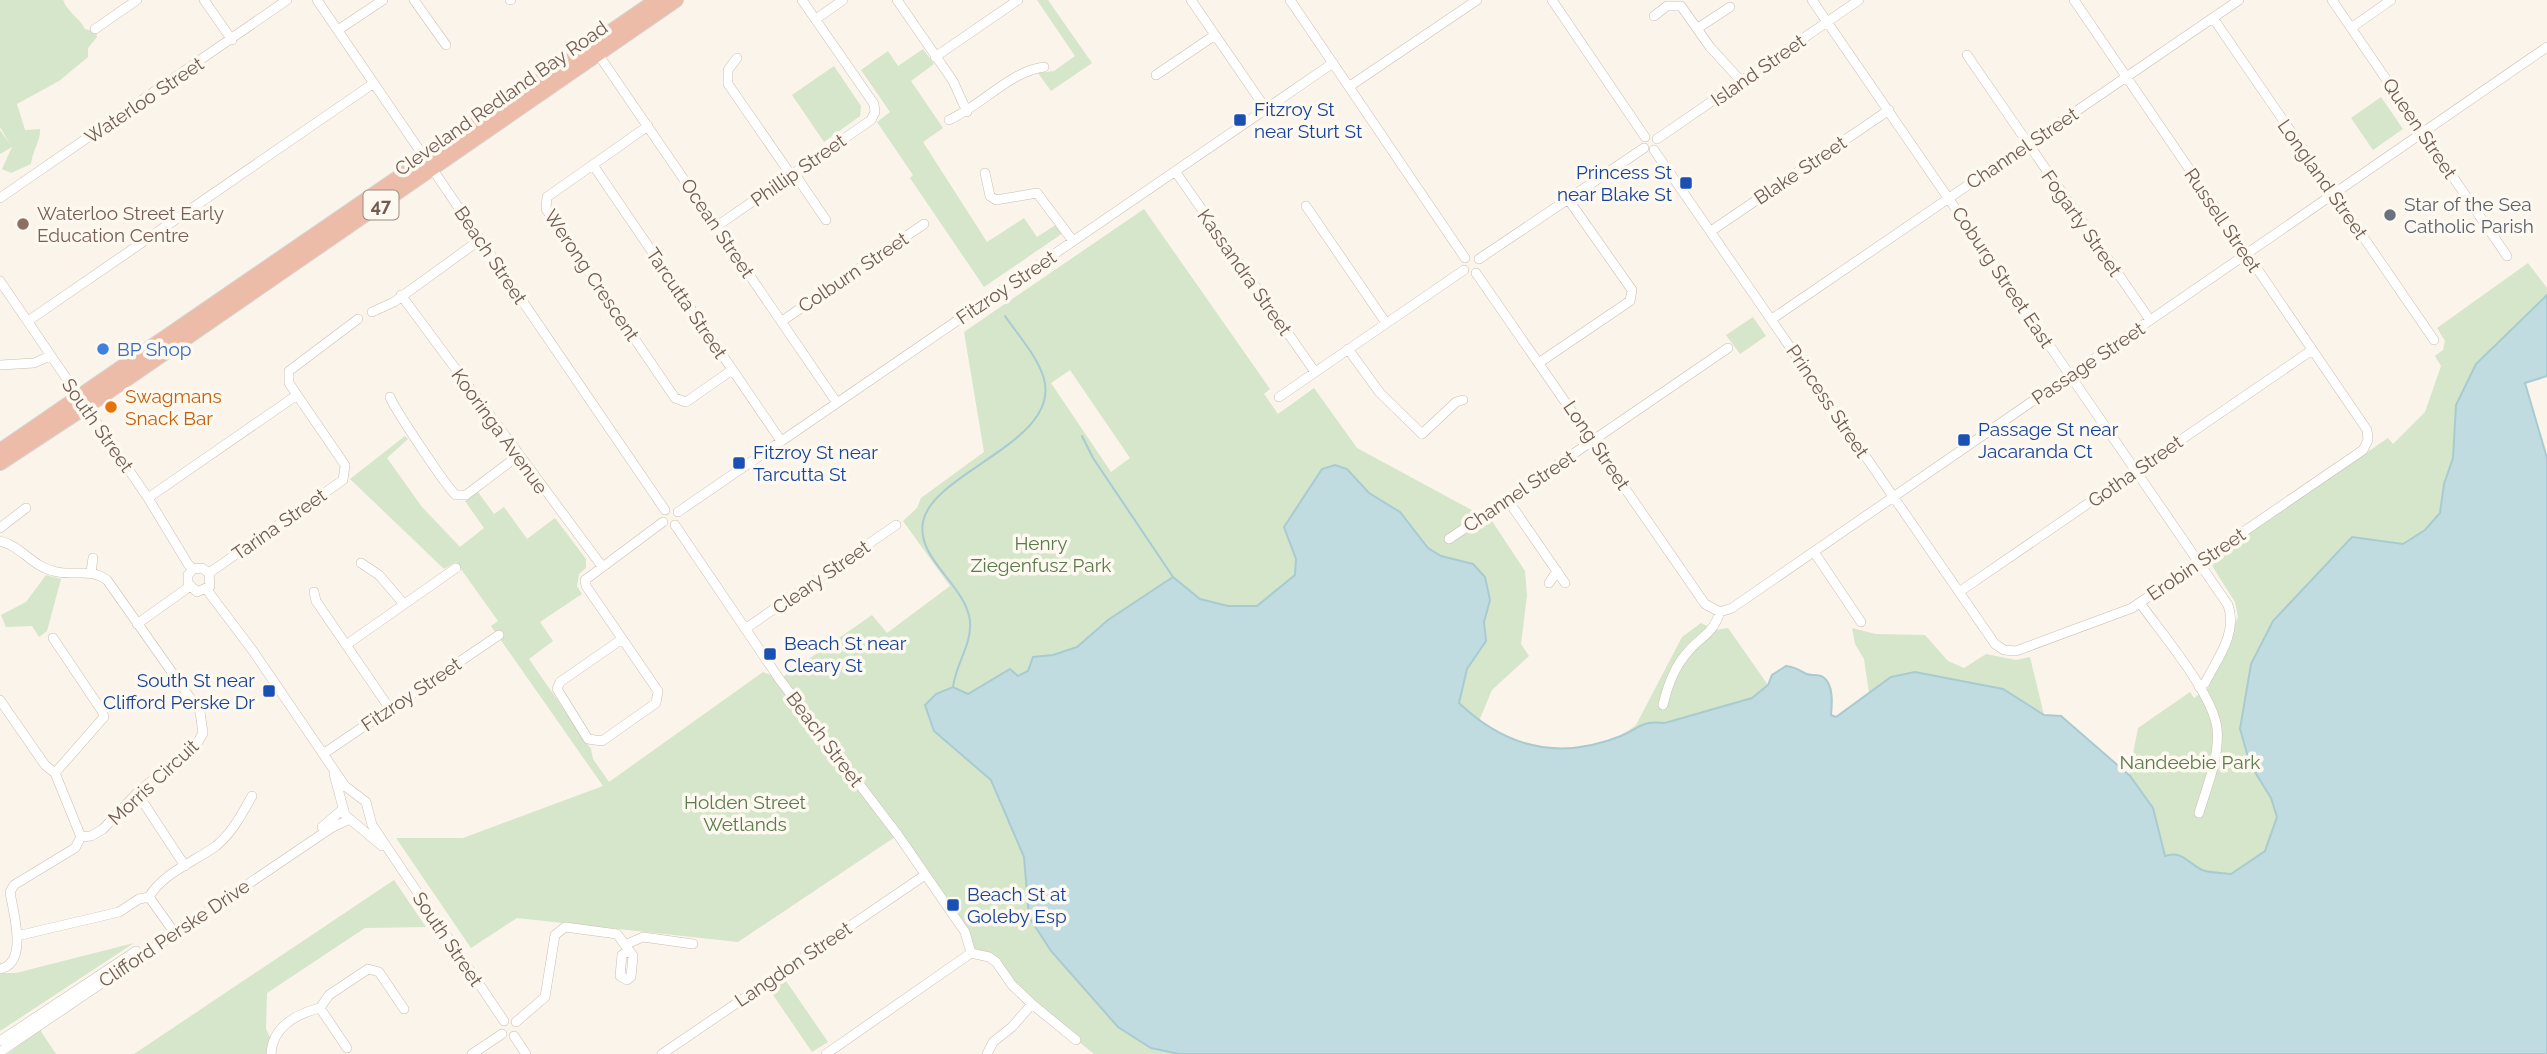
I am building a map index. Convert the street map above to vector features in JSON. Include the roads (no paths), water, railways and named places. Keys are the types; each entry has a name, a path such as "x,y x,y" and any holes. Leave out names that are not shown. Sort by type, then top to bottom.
{"highway":[{"name":"Cleveland Redland Bay Road","path":"430,165 657,0"},
{"name":"Cleveland Redland Bay Road","path":"0,463 82,402 676,0"},
{"name":"Cleveland Redland Bay Road","path":"0,451 82,402"}],"street":[{"path":"95,29 137,0"},
{"path":"204,0 232,40"},
{"name":"Waterloo Street","path":"0,198 287,0"},
{"name":"Beach Street","path":"317,0 665,510"},
{"path":"338,30 383,0"},
{"path":"414,0 446,45"},
{"path":"803,0 816,19 844,0"},
{"path":"897,0 956,86 967,112"},
{"path":"999,0 1005,9"},
{"path":"935,57 1018,0"},
{"path":"1191,0 1266,109"},
{"path":"1290,0 1465,258 1464,270"},
{"path":"1350,86 1477,0"},
{"path":"1552,0 1645,136 1649,149"},
{"name":"Coburg Street East","path":"1812,0 2228,605 2232,626 2205,682 2199,687"},
{"name":"Island Street","path":"1657,139 1859,0"},
{"name":"Russell Street","path":"2074,0 2367,430 2368,440"},
{"name":"Channel Street","path":"1772,319 2239,0"},
{"name":"Queen Street","path":"2332,0 2507,257"},
{"path":"2351,27 2391,0"},
{"path":"1654,16 1667,6 1683,3 1710,47 1742,82"},
{"path":"1698,28 1730,6"},
{"name":"Longland Street","path":"2213,18 2434,340"},
{"name":"Phillip Street","path":"716,226 872,120 874,104 816,19"},
{"path":"1156,75 1215,35"},
{"name":"Passage Street","path":"1663,705 1667,689 1683,657 1714,631 1720,612 1731,608 1814,552 2547,47"},
{"name":"Ocean Street","path":"598,54 837,403"},
{"name":"Fogarty Street","path":"1967,55 2150,320"},
{"path":"737,58 727,70 728,84 827,220"},
{"name":"Fitzroy Street","path":"678,512 1333,63"},
{"path":"949,120 967,112 1005,87 1014,76 1028,69 1044,67"},
{"path":"28,321 374,83"},
{"name":"Blake Street","path":"1711,231 1889,110"},
{"name":"Werong Crescent","path":"648,127 547,197 546,209 675,398 686,402 732,370"},
{"path":"1479,259 1649,149 1657,139 1652,135 1645,136"},
{"name":"Princess Street","path":"1649,149 1711,231 1995,644 2004,650"},
{"name":"Tarcutta Street","path":"593,165 781,441"},
{"name":"Kassandra Street","path":"1175,171 1315,372"},
{"path":"985,173 990,195 996,200 1031,192 1042,197 1073,241"},
{"path":"1540,362 1630,301 1632,290 1568,199"},
{"path":"1306,206 1386,323"},
{"name":"Colburn Street","path":"782,321 924,224"},
{"path":"372,312 481,239"},
{"path":"1465,258 1474,256 1479,259"},
{"path":"1279,397 1464,270 1476,272 1480,268 1479,259"},
{"name":"Long Street","path":"1476,272 1705,604 1720,612"},
{"name":"South Street","path":"0,281 148,498 193,569"},
{"name":"Kooringa Avenue","path":"401,295 601,565"},
{"path":"340,316 347,327"},
{"path":"148,498 298,395 289,383 289,371 358,319"},
{"name":"Channel Street","path":"1449,539 1728,348"},
{"path":"1348,349 1380,393 1422,434 1456,402 1463,400"},
{"name":"Gotha Street","path":"1959,593 2312,350"},
{"path":"0,365 34,363 50,356"},
{"name":"Tarina Street","path":"209,573 343,480 345,465 298,395"},
{"path":"390,397 404,423 433,460 446,486 456,495 466,495 519,455"},
{"name":"Erobin Street","path":"2004,650 2016,651 2140,603 2363,450 2368,440"},
{"path":"1507,499 1565,583"},
{"path":"0,528 26,508"},
{"path":"622,639 560,681 557,689 559,697 589,739 595,742 602,741 656,703 659,697 658,691 586,586 588,574 663,522 665,510 672,508 678,512 680,519 675,525 663,522"},
{"name":"Beach Street","path":"675,525 745,629 965,932 971,953"},
{"name":"Cleary Street","path":"745,629 896,525"},
{"path":"0,541 16,547 44,568 57,572 91,572 93,558"},
{"path":"1814,552 1861,622"},
{"path":"361,563 379,575 403,603"},
{"path":"202,568 209,573 211,582 207,590 197,592 189,587 188,575 193,569 202,568"},
{"path":"346,645 456,568"},
{"path":"1549,583 1557,571"},
{"name":"Morris Circuit","path":"0,969 9,966 15,959 17,936 10,892 14,885 75,848 81,837 91,836 103,829 137,793 198,742 204,733 200,712 107,580 91,572"},
{"path":"138,624 189,587"},
{"name":"South Street","path":"207,590 333,769 366,802 367,813 393,857 503,1021"},
{"path":"314,592 316,601 390,709"},
{"path":"2140,603 2209,702 2217,727 2217,743 2199,813"},
{"name":"Fitzroy Street","path":"323,754 499,635"},
{"path":"53,638 104,718 55,773"},
{"path":"0,700 45,765 55,773 81,837"},
{"name":"South Street","path":"333,769 343,808 352,820 393,857"},
{"path":"137,793 185,866"},
{"path":"17,936 119,912 139,899 149,897 156,886 217,845 233,828 252,796"},
{"path":"343,808 347,800 358,796"},
{"name":"Clifford Perske Drive","path":"0,1052 328,823 343,808"},
{"path":"352,820 363,818 367,813"},
{"name":"Clifford Perske Drive","path":"0,1041 331,828 352,820"},
{"name":"Langdon Street","path":"662,1054 925,875"},
{"path":"149,897 173,930"},
{"path":"516,1022 545,997 555,935 565,927 617,934 628,947 643,937 693,944"},
{"path":"826,1054 971,953 989,957 996,962 1012,985 1031,1004 1076,1040"},
{"path":"271,1054 271,1039 278,1030 306,1011 320,1008 329,996 374,968 404,1009"},
{"path":"989,1054 993,1042 1012,1027 1031,1004"},
{"path":"320,1008 347,1048"},
{"path":"502,1034 500,1027 503,1021 510,1019 516,1022 518,1028 514,1036"},
{"path":"472,1054 502,1034 514,1036 526,1054"}],"water":[{"path":"2547,295 2547,376 2525,383 2547,458 2547,1054 1179,1054 1151,1048 1118,1027 1051,951 1029,917 1024,857 991,780 934,731 925,705 936,694 953,687 968,694 1010,669 1018,676 1028,671 1033,657 1053,655 1077,647 1108,620 1173,577 1200,599 1228,606 1257,606 1295,575 1296,559 1284,527 1322,469 1335,465 1347,469 1369,493 1400,512 1428,548 1441,556 1473,564 1485,577 1490,600 1484,622 1486,641 1467,669 1459,703 1495,731 1534,746 1576,748 1598,744 1646,724 1665,723 1752,698 1768,685 1772,675 1786,666 1827,680 1832,695 1831,715 1836,717 1891,677 1915,672 2003,689 2044,715 2061,716 2130,776 2153,808 2165,856 2176,855 2202,870 2231,874 2265,851 2277,817 2271,798 2250,764 2240,729 2251,664 2273,621 2352,537 2403,544 2425,530 2440,513 2444,484 2453,458 2456,405 2476,364"}],"waterway":[{"path":"953,687 969,638 970,621 960,596 927,548 923,522 931,504 948,487 1016,439 1034,421 1044,401 1044,379 1041,371 1005,316"},
{"path":"1082,436 1093,458 1173,577"}],"place":[{"name":"Fitzroy St near Sturt St","path":"1240,120"},
{"name":"Princess St near Blake St","path":"1686,183"},
{"name":"Star of the Sea Catholic Parish","path":"2390,215"},
{"name":"Waterloo Street Early Education Centre","path":"23,224"},
{"name":"BP Shop","path":"103,349"},
{"name":"Swagmans Snack Bar","path":"111,407"},
{"name":"Passage St near Jacaranda Ct","path":"1964,440"},
{"name":"Fitzroy St near Tarcutta St","path":"739,463"},
{"name":"Beach St near Cleary St","path":"770,654"},
{"name":"South St near Clifford Perske Dr","path":"269,691"},
{"name":"Beach St at Goleby Esp","path":"953,905"}],"park label":[{"name":"Henry Ziegenfusz Park","path":"1041,554"},
{"name":"Nandeebie Park","path":"2190,762"},
{"name":"Holden Street Wetlands","path":"745,813"}]}
